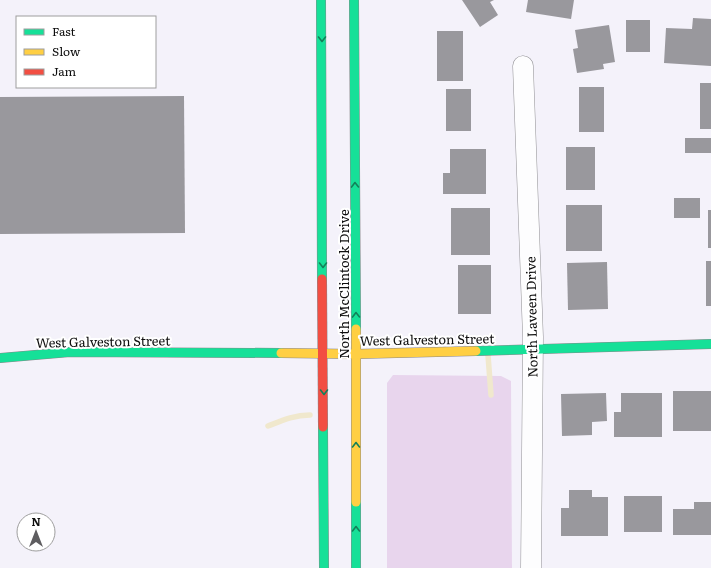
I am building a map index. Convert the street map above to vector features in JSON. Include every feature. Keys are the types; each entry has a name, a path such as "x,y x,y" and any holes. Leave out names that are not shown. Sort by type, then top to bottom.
{"main road":[{"name":"North McClintock Drive","path":"321,0 324,568"},
{"name":"North McClintock Drive","path":"354,0 356,568"},
{"name":"West Galveston Street","path":"0,358 70,352 356,354 711,344"}],"street":[{"name":"North Laveen Drive","path":"523,66 532,349 531,568"}],"shaded area":[{"path":"393,375 501,376 511,381 512,568 387,568 387,383"}],"building":[{"path":"462,0 494,0 490,2 498,15 480,27"},
{"path":"528,0 574,0 571,19 526,12"},
{"path":"693,18 711,19 711,66 664,63 666,28 692,29"},
{"path":"626,20 650,20 650,52 626,52"},
{"path":"609,25 615,62 603,64 604,69 577,73 573,49 578,48 575,30"},
{"path":"437,31 463,31 463,81 437,81"},
{"path":"700,83 711,83 711,129 700,129"},
{"path":"579,87 604,87 604,132 579,132"},
{"path":"446,89 471,89 471,131 446,131"},
{"path":"184,96 185,233 0,234 0,97"},
{"path":"685,138 711,138 711,153 685,153"},
{"path":"566,147 595,147 595,190 566,190"},
{"path":"450,149 486,149 486,194 443,194 443,173 450,173"},
{"path":"674,198 700,198 700,218 674,218"},
{"path":"566,205 602,205 602,251 566,251"},
{"path":"451,208 490,208 490,255 451,255"},
{"path":"708,210 711,210 711,248 708,248"},
{"path":"706,261 711,261 711,306 706,306"},
{"path":"607,262 608,309 568,310 567,263"},
{"path":"458,265 491,265 491,314 458,314"},
{"path":"673,391 711,391 711,431 673,431"},
{"path":"606,393 607,421 592,422 592,435 562,436 561,394"},
{"path":"621,393 662,393 662,437 614,437 614,412 621,412"},
{"path":"569,490 592,490 592,497 608,497 608,536 561,536 561,508 569,508"},
{"path":"624,496 662,496 662,532 624,532"},
{"path":"694,502 711,502 711,535 673,535 673,509 694,509"}],"waterway":[{"path":"488,355 491,395"},
{"path":"268,426 294,417 310,415"}],"traffic: fast":[{"path":"321,0 322,279"},
{"path":"354,0 356,329"},
{"path":"476,351 711,344"},
{"path":"0,358 70,352 281,353"},
{"path":"323,427 324,568"},
{"path":"356,502 356,568"}],"traffic: slow":[{"path":"356,329 356,502"},
{"path":"281,353 356,354 476,351"}],"traffic: jam":[{"path":"322,279 323,427"}]}
